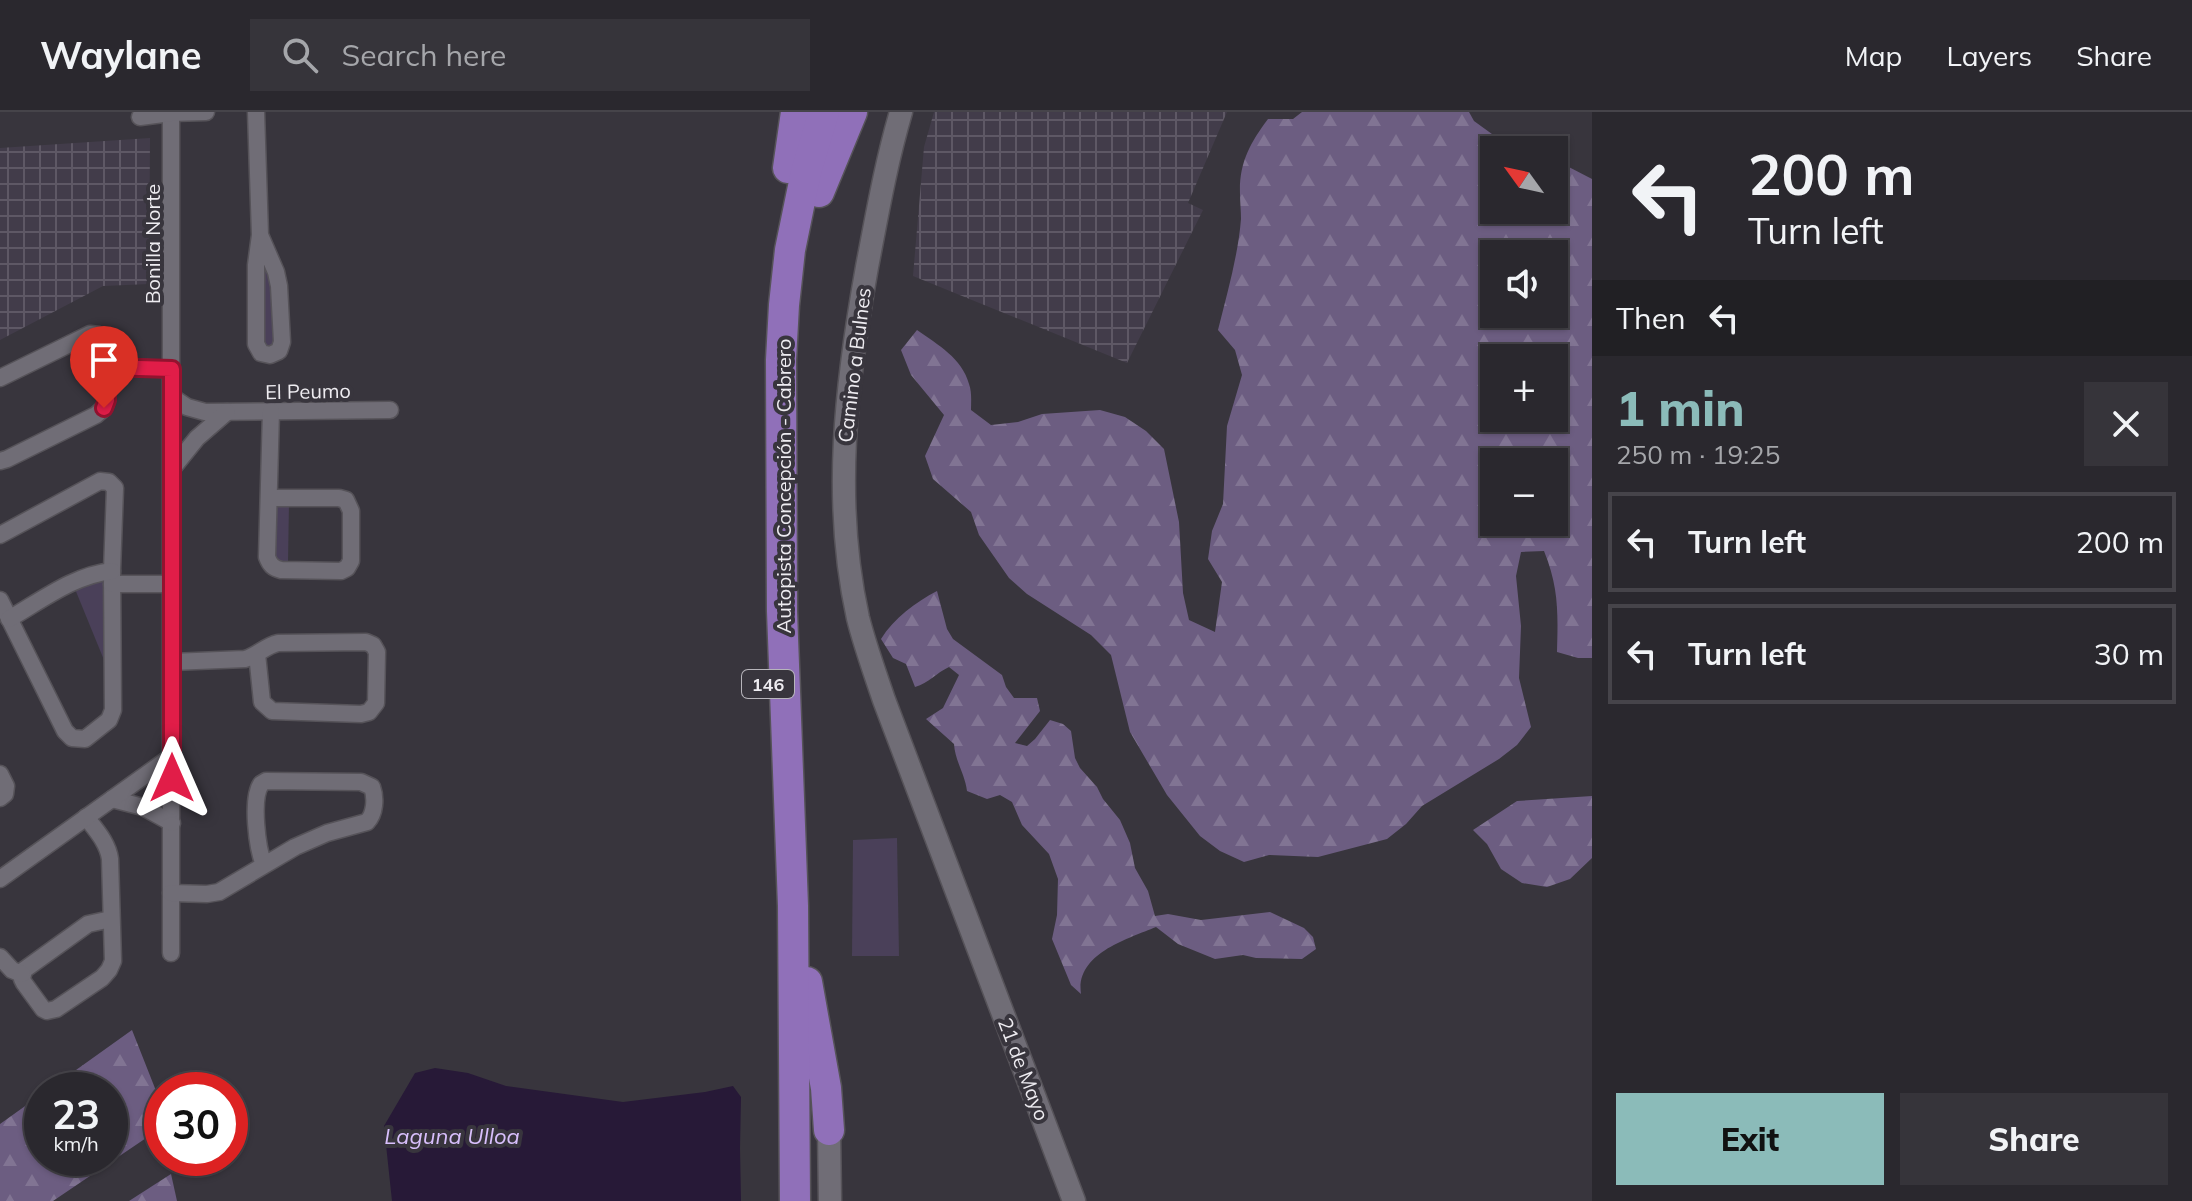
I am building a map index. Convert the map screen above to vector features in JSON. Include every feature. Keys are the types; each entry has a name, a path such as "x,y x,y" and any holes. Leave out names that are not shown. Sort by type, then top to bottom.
{"highway":[{"path":"788,168 796,112"},
{"name":"Autopista Concepción - Cabrero","path":"776,1201 775,910 762,360 767,276 788,168 804,112"},
{"name":"Autopista Concepción - Cabrero","path":"795,1201 793,906 782,611 782,333 786,278 795,224 824,112"},
{"path":"782,333 807,227 822,181 852,112"},
{"path":"793,906 826,1088 829,1130"}],"street":[{"path":"140,117 171,112 206,112"},
{"name":"Bonilla Norte","path":"171,112 171,953"},
{"path":"256,112 260,235 256,265 256,344 261,353 270,355 279,351 282,342 279,286 260,235"},
{"name":"Camino a Bulnes","path":"901,112 877,212 851,357 843,465 845,521 858,618 867,649 974,938"},
{"path":"0,378 90,334 99,335 104,340 107,400 100,412 0,461"},
{"path":"106,367 172,369"},
{"name":"El Peumo","path":"172,397 196,411 390,410"},
{"path":"269,498 339,498 348,503 351,511 351,557 347,568 337,571 281,570 271,566 267,557 271,411"},
{"path":"172,469 197,438 227,412"},
{"path":"0,535 96,482 109,482 115,488 113,710 109,720 85,739 72,738 65,731 0,600"},
{"path":"9,619 95,573 112,578 172,584"},
{"path":"172,662 245,659 278,643 366,642 373,645 377,652 376,703 369,712 361,714 272,711 262,702 257,654"},
{"path":"0,879 172,756"},
{"path":"0,774 6,786 5,794 0,798"},
{"path":"171,893 219,892 295,847 327,833 367,822 373,812 372,787 361,782 266,781 261,784 256,794 258,844 264,865"},
{"path":"112,799 143,807 172,823"},
{"path":"86,817 109,852 113,961 102,978 56,1009 43,1009 24,983 22,974 27,967 88,924 111,919"},
{"name":"21 de Mayo","path":"974,938 1074,1201"},
{"path":"0,957 12,970 22,974"},
{"path":"829,1130 830,1201"}],"shaded area":[{"path":"934,112 1227,112 1188,203 1203,210 1127,363 913,276 924,147"},
{"path":"150,138 149,284 103,286 0,340 0,148"},
{"path":"262,256 273,285 276,341 272,347 266,348 263,342"},
{"path":"289,503 288,562 278,562 274,560 275,504"},
{"path":"104,578 104,660 75,589"},
{"path":"897,838 899,956 852,956 853,840"}],"green space":[{"path":"1302,112 1469,112 1474,121 1495,136 1480,136 1480,224 1568,224 1568,167 1592,179 1592,658 1557,652 1556,601 1549,564 1544,551 1521,552 1516,576 1521,626 1519,678 1531,727 1517,745 1422,806 1387,839 1318,857 1269,855 1244,862 1220,851 1200,836 1167,795 1130,732 1111,655 1091,635 1027,594 1009,578 979,535 971,512 933,479 925,456 944,415 911,375 901,350 917,330 948,353 966,375 971,390 971,410 991,425 1018,422 1042,414 1100,410 1125,417 1146,431 1164,449 1179,522 1183,593 1189,620 1215,632 1222,582 1208,559 1212,531 1223,504 1227,426 1242,375 1235,350 1218,330 1240,233 1241,173 1251,145 1268,119 1293,119"},
{"path":"937,591 947,629 953,639 1002,675 1014,698 1037,698 1040,711 1015,743 1027,746 1050,720 1063,724 1071,731 1075,758 1080,768 1120,820 1155,916 1168,914 1201,920 1270,912 1304,928 1313,937 1316,949 1302,959 1243,955 1215,959 1178,944 1156,927 1118,943 1094,958 1081,980 1081,994 1071,985 1052,939 1057,915 1058,879 1049,854 1022,825 1012,802 1000,795 987,799 967,791 954,744 926,719 943,708 959,675 949,667 915,687 906,664 893,658 881,639 906,611"},
{"path":"1592,796 1592,858 1570,879 1547,887 1522,883 1501,869 1487,844 1473,830 1517,801"},
{"path":"132,1030 149,1072 144,1072 144,1139 128,1150 128,1072 73,1072"},
{"path":"24,1107 24,1176 90,1176 53,1201 0,1201 0,1124"},
{"path":"168,1176 171,1176 177,1201 129,1201"}],"water":[{"name":"Laguna Ulloa","path":"435,1068 468,1073 506,1086 623,1102 733,1086 741,1097 741,1201 392,1201 384,1126 415,1073"}],"route":[{"path":"104,408 107,400 106,367 172,369 172,778"}]}
